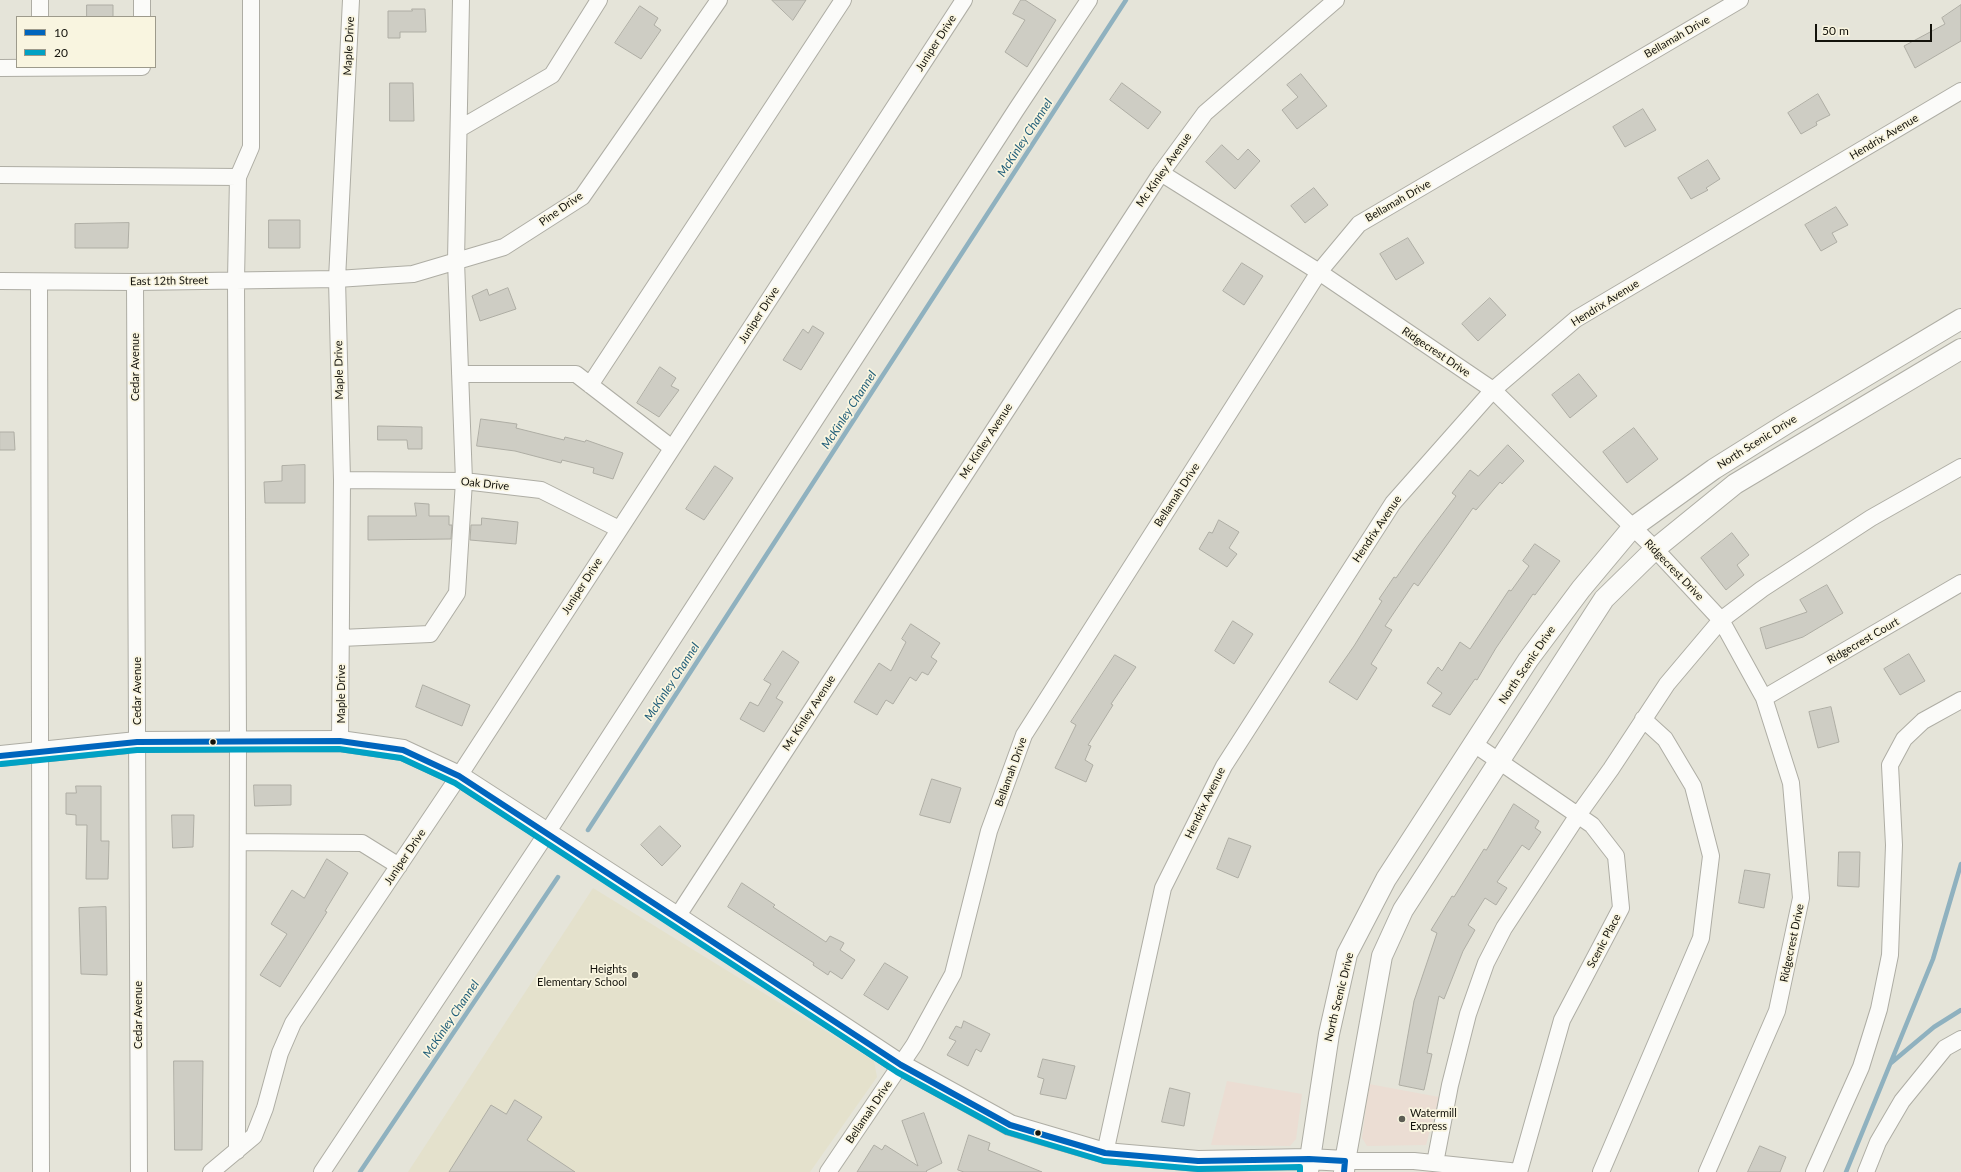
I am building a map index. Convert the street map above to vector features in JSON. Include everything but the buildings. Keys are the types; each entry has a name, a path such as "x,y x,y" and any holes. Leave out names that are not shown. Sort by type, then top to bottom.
{"main road":[{"name":"North Scenic Drive","path":"1309,1166 1329,1034 1347,954 1386,879 1528,660 1581,588 1632,528 1714,469 1789,422 1961,319"},
{"path":"0,756 137,742 340,740 403,750 459,776 677,917 901,1065 1010,1125 1105,1153 1181,1166 1198,1161 1309,1166 1345,1166 1382,956 1403,910 1604,599 1655,549 1735,484 1961,349"}],"street":[{"path":"40,0 40,16"},
{"path":"142,0 142,16"},
{"path":"237,1151 238,741 236,280 238,177 251,147 251,0"},
{"name":"Maple Drive","path":"340,740 342,480 337,279 351,0"},
{"path":"341,638 430,634 457,593 464,481 456,261 462,0"},
{"path":"459,129 552,75 599,0"},
{"name":"Pine Drive","path":"337,279 413,274 504,247 582,197 719,0"},
{"path":"590,384 842,0"},
{"name":"Juniper Drive","path":"211,1172 254,1136 265,1108 280,1053 293,1023 459,776 964,0"},
{"path":"322,1172 547,833 1089,0"},
{"name":"Mc Kinley Avenue","path":"677,917 1160,173 1206,113 1336,0"},
{"name":"Bellamah Drive","path":"828,1172 914,1045 953,974 989,831 1024,735 1319,272 1359,224 1740,0"},
{"path":"0,68 40,68"},
{"name":"Hendrix Avenue","path":"1105,1153 1163,888 1224,766 1393,503 1493,390 1576,319 1961,91"},
{"name":"Ridgecrest Drive","path":"1160,173 1319,272 1493,390 1655,549 1721,620 1764,698 1791,783 1801,898 1777,1012 1707,1172"},
{"path":"0,174 238,177"},
{"name":"East 12th Street","path":"0,282 135,282 337,279"},
{"path":"39,282 41,1172"},
{"name":"Cedar Avenue","path":"135,282 139,1172"},
{"path":"460,374 576,374 672,448"},
{"path":"1435,1163 1450,1085 1466,1021 1486,963 1504,928 1578,815 1667,684 1721,620 1762,588 1817,551 1871,518 1961,467"},
{"name":"Oak Drive","path":"342,480 464,481 541,490 619,529"},
{"name":"Ridgecrest Court","path":"1764,698 1961,583"},
{"path":"1814,1172 1861,1067 1878,1009 1890,955 1894,845 1890,765 1904,739 1923,721 1961,700"},
{"path":"1601,1172 1701,938 1711,856 1693,786 1665,739 1643,719"},
{"name":"Scenic Place","path":"1474,744 1592,825 1616,856 1621,908 1562,1020 1519,1172"},
{"path":"238,842 362,843 399,866"},
{"path":"1866,1172 1878,1142 1902,1101 1945,1048 1961,1039"},
{"path":"1345,1166 1414,1161 1519,1172"}],"shaded area":[{"name":"Heights Elementary School","path":"593,888 874,1061 877,1077 810,1172 408,1172"},
{"path":"1227,1081 1302,1094 1296,1139 1290,1146 1211,1145"},
{"path":"1369,1084 1439,1097 1426,1145 1367,1146 1362,1138"}],"waterway":[{"name":"McKinley Channel","path":"588,830 1126,0"},
{"path":"1846,1172 1933,959 1961,864"},
{"name":"McKinley Channel","path":"360,1172 558,877"},
{"path":"1891,1063 1934,1027 1961,1010"}],"transit line":[{"name":"10","path":"0,756 137,742 340,741 403,750 459,776 901,1065 1010,1125 1105,1153 1198,1161 1309,1159 1345,1161 1344,1172"},
{"name":"20","path":"1,764 137,750 339,749 401,758 455,783 897,1072 1007,1132 1104,1161 1198,1169 1300,1167 1300,1171"}],"place":[{"name":"Heights Elementary School","path":"635,975"},
{"name":"Watermill Express","path":"1402,1119"}]}
